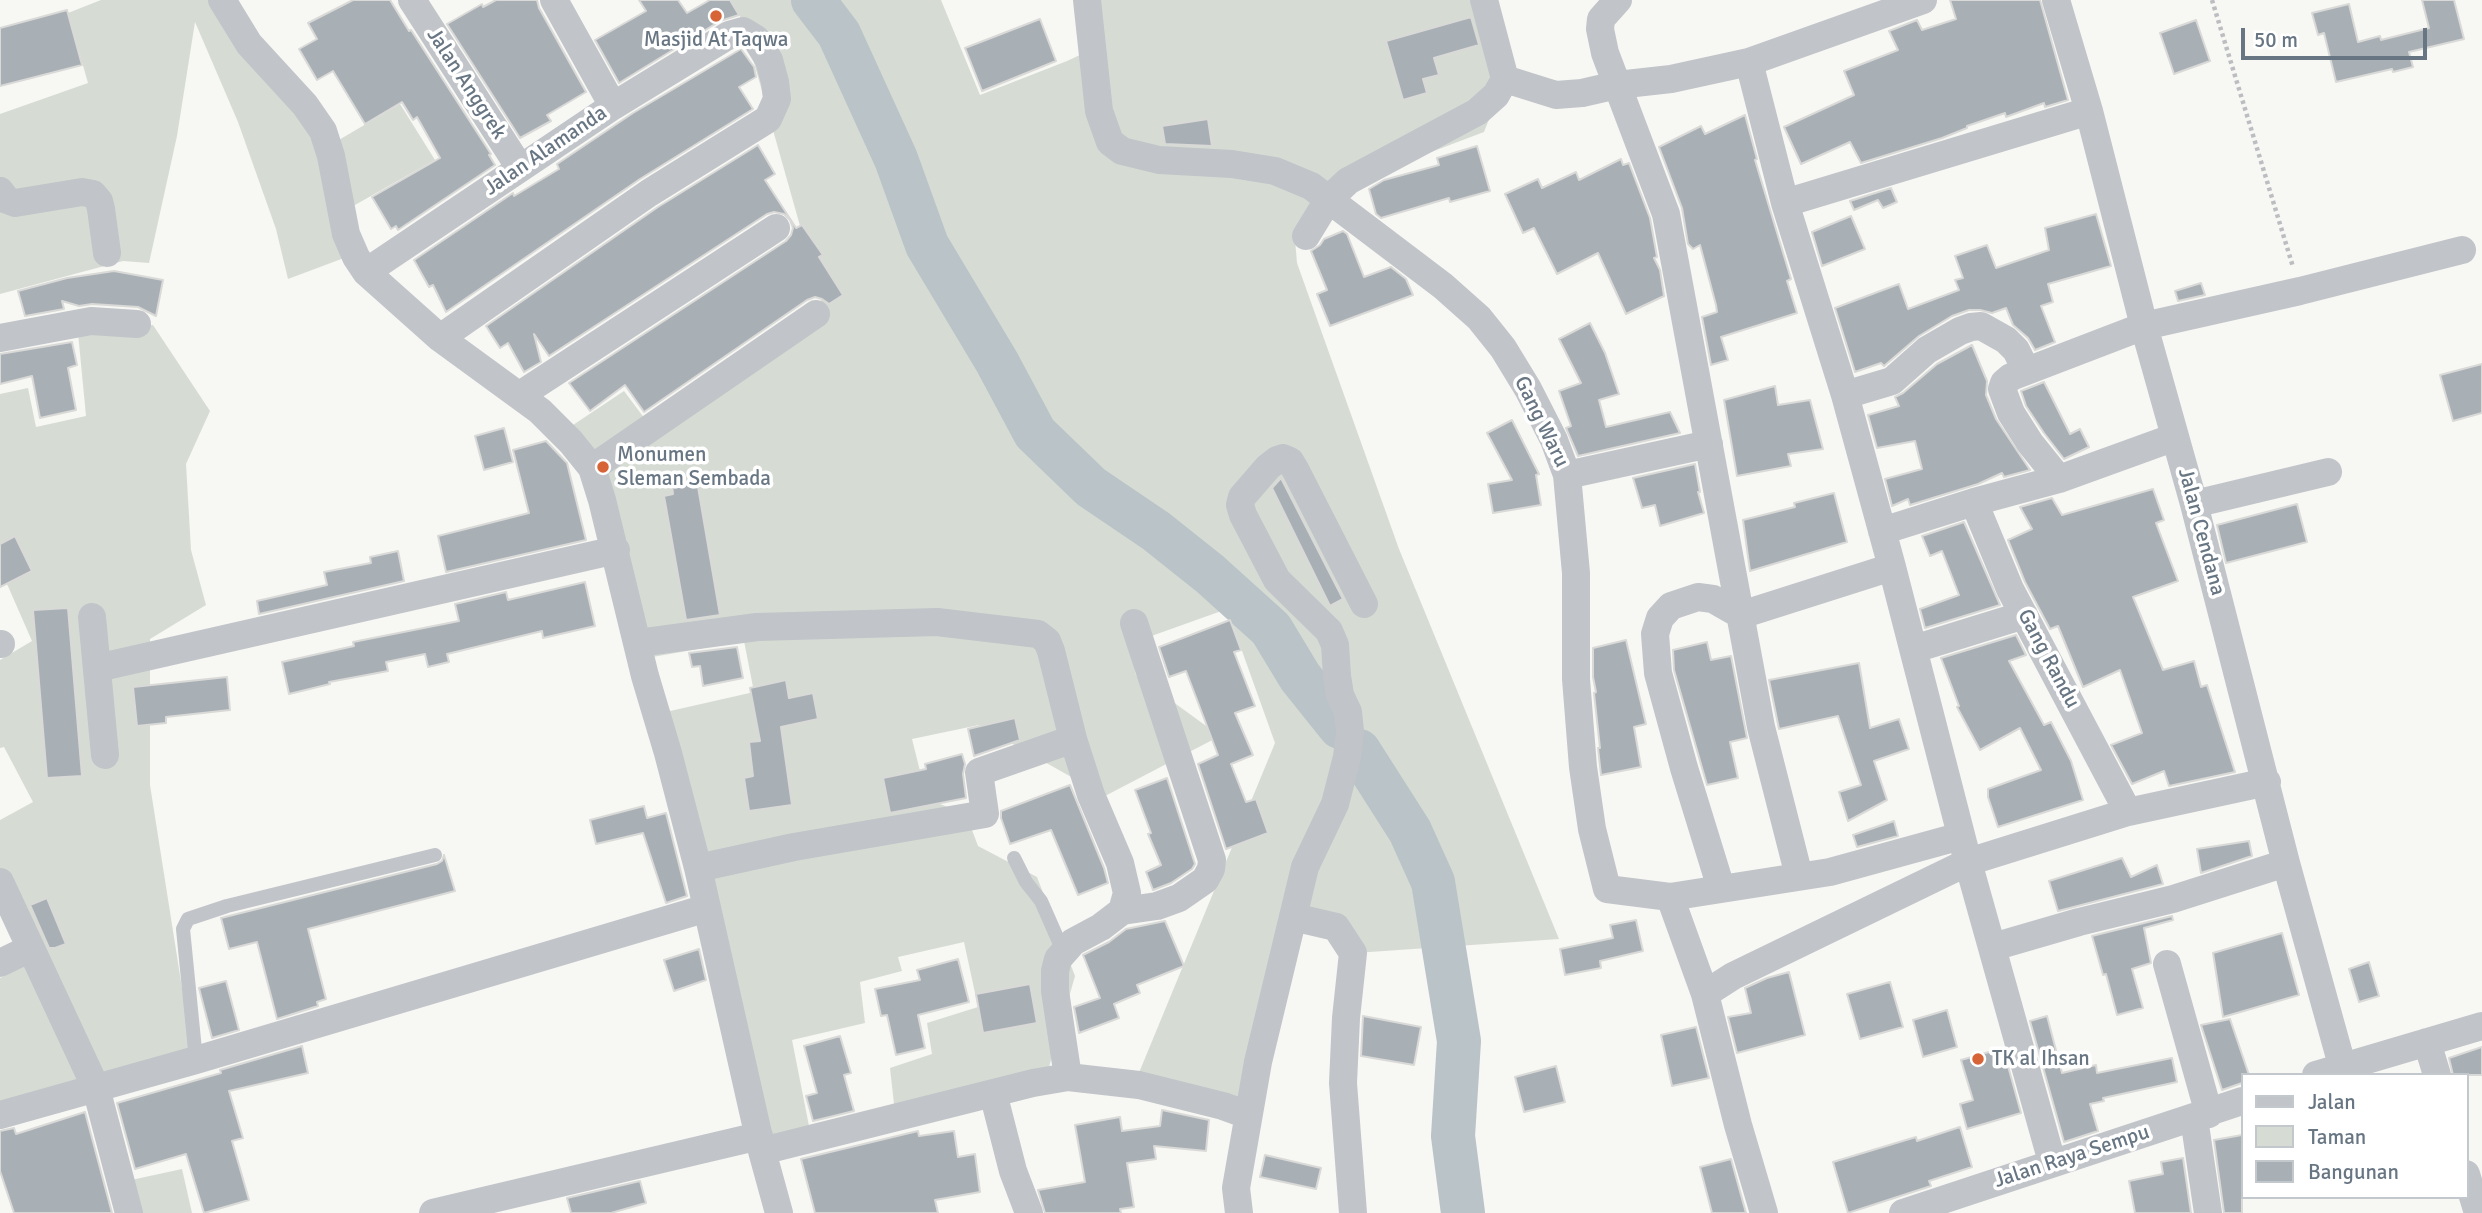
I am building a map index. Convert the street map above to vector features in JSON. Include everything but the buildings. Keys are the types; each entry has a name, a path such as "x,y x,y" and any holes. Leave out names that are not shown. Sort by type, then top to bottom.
{"street":[{"path":"222,0 249,44 296,95 323,131 331,156 346,234 366,272 440,338 520,395 561,430 592,468 616,550 698,868 779,1213"},
{"name":"Jalan Anggrek","path":"412,0 520,168"},
{"path":"554,0 613,106"},
{"name":"Gang Waru","path":"1087,0 1099,111 1110,142 1122,151 1159,160 1232,163 1275,171 1311,186 1443,286 1479,318 1503,348 1554,440 1567,475 1576,573 1576,680 1583,767 1588,805 1607,889 1670,897"},
{"path":"1306,236 1328,200 1348,181 1477,112 1496,95 1505,79 1484,0"},
{"path":"1618,0 1601,19 1600,29 1605,53 1666,214 1761,727 1799,876"},
{"path":"1505,79 1556,94 1581,93 1618,85 1671,79 1749,62 1923,0"},
{"name":"Jalan Cendana","path":"2056,0 2089,111 2267,782 2286,863 2342,1065"},
{"name":"Jalan Alamanda","path":"366,272 613,106 729,35 743,31 749,32 756,39 768,60 775,82 777,99 768,119 649,194 440,338"},
{"path":"1749,62 1785,203 1844,396 1892,567 1965,849 2052,1163"},
{"path":"1785,203 2089,111"},
{"path":"0,191 7,200 15,203 82,192 93,194 101,209 107,253"},
{"path":"520,395 776,228"},
{"path":"2059,480 2011,413 2002,389 2011,377 2144,326 2300,291 2462,250"},
{"path":"592,468 816,314"},
{"path":"0,338 91,321 138,324"},
{"path":"1844,396 1892,381 1927,350 1971,327 1981,326 2007,340 2016,350 2026,370"},
{"path":"1882,531 1974,502 2059,480 2175,438"},
{"path":"1567,475 1709,444"},
{"path":"1239,1213 1236,1188 1258,1062 1308,858 1319,841 1335,804 1347,757 1350,721 1340,695 1335,645 1329,631 1277,580 1240,505 1242,497 1276,460 1283,458 1290,461 1364,604"},
{"path":"2194,505 2328,472"},
{"name":"Gang Randu","path":"1974,502 2010,589 2129,812"},
{"path":"97,668 616,550"},
{"path":"1721,888 1666,705 1656,658 1655,634 1660,618 1671,606 1698,597 1713,599 1741,615 1892,567"},
{"path":"1914,649 2024,615"},
{"path":"93,617 105,755"},
{"path":"638,643 757,627 937,622 1038,634 1047,641 1052,650 1073,739 1091,795 1125,879 1126,902 1122,911 1101,927 1073,942 1063,951 1055,971 1055,991 1068,1077"},
{"path":"1122,911 1157,906 1179,898 1205,880 1209,875 1212,860 1134,623"},
{"path":"698,868 794,847 985,814 979,772 1073,739"},
{"path":"1764,1213 1738,1125 1705,994 1670,897 1965,849 2267,782"},
{"path":"1705,994 1732,976 1965,849"},
{"path":"1993,947 2173,899 2286,863"},
{"path":"0,882 96,1088 129,1213"},
{"path":"0,1115 196,1060 707,908"},
{"path":"1293,917 1336,927 1353,953 1343,1083 1353,1213"},
{"path":"0,963 32,948"},
{"path":"2167,964 2202,1116 2208,1213"},
{"path":"2321,1073 2482,1026"},
{"path":"2427,1042 2436,1073"},
{"path":"433,1213 1068,1077 1139,1084 1248,1115"},
{"path":"993,1093 1013,1171 1029,1213"},
{"name":"Jalan Raya Sempu","path":"1903,1213 2240,1102"},
{"path":"2468,1180 2478,1213"}],"lane":[{"path":"196,1060 183,929 188,919 227,906 435,855"},
{"path":"1014,858 1026,882 1041,901 1063,951"}],"path":[{"path":"2211,0 2300,291"}],"green space":[{"path":"101,0 226,0 332,144 400,104 435,160 346,210 360,252 288,279 276,229 238,122 195,22 177,136 149,263 123,261 0,294 0,114 88,83 68,13"},
{"path":"730,0 941,0 980,95 1097,47 1078,0 1484,0 1505,79 1484,132 1331,190 1295,239 1297,263 1399,549 1559,939 1355,953 1288,912 1242,1111 1136,1080 1275,743 1227,609 1129,644 1136,675 1220,736 1105,796 979,725 912,739 927,799 966,814 978,846 1037,877 1075,976 1049,1067 895,1113 890,1068 932,1054 927,1023 978,1007 964,942 898,957 902,971 860,982 865,1023 792,1040 810,1131 763,1141 657,714 754,692 744,641 641,659 567,429 624,391 651,427 822,304 742,20"},
{"path":"153,325 210,411 186,464 191,550 206,605 150,639 150,785 193,1058 0,1115 0,978 39,959 0,903 0,820 33,802 4,747 0,748 0,660 32,641 0,568 0,394 28,388 36,427 86,416 78,333"},
{"path":"182,1169 192,1213 130,1213 122,1182"}],"waterway":[{"path":"813,0 839,34 896,159 927,245 997,362 1035,433 1091,487 1156,531 1210,574 1271,629 1300,677 1340,727"},
{"path":"1359,751 1410,831 1433,882 1459,1041 1453,1136 1463,1213"}],"place":[{"name":"Masjid At Taqwa","path":"716,16"},
{"name":"Monumen Sleman Sembada","path":"603,467"},
{"name":"TK al Ihsan","path":"1978,1059"}]}
